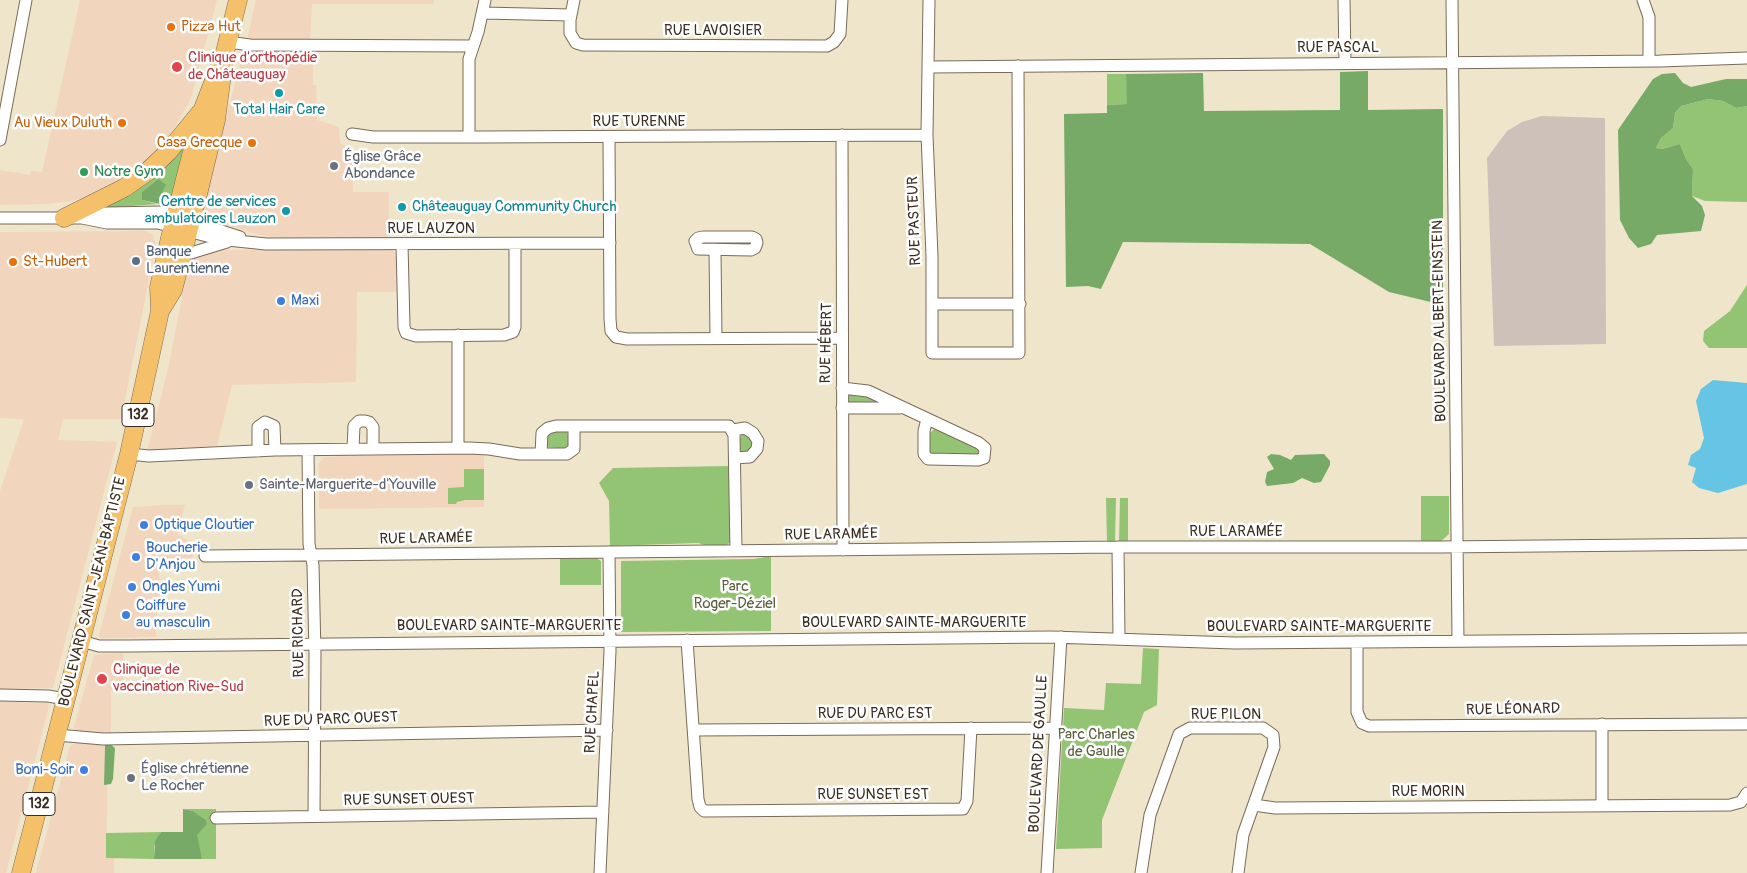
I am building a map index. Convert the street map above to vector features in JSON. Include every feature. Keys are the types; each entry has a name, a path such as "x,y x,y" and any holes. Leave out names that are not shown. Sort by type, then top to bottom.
{"highway":[{"name":"BOULEVARD SAINT-JEAN-BAPTISTE","path":"21,873 129,454 160,311 159,287 216,120 227,47 238,0"},
{"name":"BOULEVARD SAINT-JEAN-BAPTISTE","path":"160,311 173,290 181,256 182,222 204,108 227,47"},
{"path":"64,218 124,188 147,172 168,152 204,108"}],"street":[{"path":"0,140 26,0"},
{"path":"469,137 469,59 485,0"},
{"name":"RUE LAVOISIER","path":"574,0 570,33 576,43 583,45 827,46 834,42 840,34 842,0"},
{"name":"RUE PASTEUR","path":"929,0 927,135 932,353 1019,353 1020,304"},
{"path":"1344,0 1345,63"},
{"name":"BOULEVARD ALBERT-EINSTEIN","path":"1452,0 1458,642"},
{"path":"1643,0 1649,17 1650,60"},
{"path":"482,12 571,15"},
{"path":"227,47 250,45 472,46"},
{"name":"RUE PASCAL","path":"929,66 1747,58"},
{"path":"932,304 1020,304 1018,66"},
{"name":"RUE TURENNE","path":"352,134 373,137 927,135"},
{"name":"RUE HÉBERT","path":"842,136 843,550"},
{"path":"609,137 610,319 614,334 619,338 627,339 842,338"},
{"path":"0,218 82,218 107,223 182,222"},
{"name":"RUE LAUZON","path":"182,222 233,241 253,243 610,243"},
{"name":"RUE LAUZON","path":"182,222 253,243"},
{"path":"181,256 202,248 233,241"},
{"path":"402,244 404,330 413,335 504,335 513,332 516,324 516,244"},
{"path":"715,250 716,338"},
{"path":"458,335 458,448"},
{"path":"842,388 864,390 927,419 983,445 986,452 984,458 978,460 928,459 924,454 924,431 927,419"},
{"path":"842,408 903,408"},
{"path":"353,449 354,426 359,422 365,421 369,422 373,427 374,449"},
{"path":"258,451 258,427 265,422 274,426 275,450"},
{"path":"541,454 541,436 544,430 556,426 729,426 733,430 735,458 736,551"},
{"path":"129,454 145,456 275,450 458,448 489,449 514,454 541,454 572,452 574,427"},
{"path":"733,430 742,428 749,430 758,441 757,450 750,457 735,458"},
{"name":"RUE RICHARD","path":"308,450 309,544 314,643 314,816"},
{"name":"RUE LARAMÉE","path":"205,556 1118,547 1457,547 1747,544"},
{"path":"1118,547 1119,639"},
{"name":"RUE CHAPEL","path":"600,873 610,640 609,552"},
{"name":"BOULEVARD SAINTE-MARGUERITE","path":"81,641 98,646 129,646 1061,637 1235,643 1747,640"},
{"name":"BOULEVARD DE GAULLE","path":"1047,873 1061,637"},
{"path":"688,640 694,730"},
{"name":"RUE LÉONARD","path":"1357,642 1357,712 1362,723 1368,726 1747,724"},
{"path":"0,695 48,696 66,699"},
{"path":"1602,724 1602,806"},
{"name":"RUE SUNSET EST","path":"694,730 698,799 702,809 720,811 963,809 967,801 971,728"},
{"name":"RUE DU PARC EST","path":"694,730 1056,728"},
{"name":"RUE PILON","path":"1141,873 1145,837 1153,804 1177,737 1183,730 1259,728 1270,732 1274,739 1273,751 1241,843 1238,873"},
{"name":"RUE DU PARC OUEST","path":"57,735 94,739 607,730"},
{"name":"RUE MORIN","path":"1254,805 1275,808 1730,805 1741,802 1747,793"},
{"name":"RUE SUNSET OUEST","path":"216,818 603,812"}],"shaded area":[{"path":"80,0 217,0 191,98 168,139 159,151 130,176 92,195 72,201 49,204 0,205 0,170 30,175 31,171 42,172"},
{"path":"256,0 434,0 433,4 312,4 310,41 249,41 248,36"},
{"path":"246,50 313,50 313,85 316,85 317,120 339,127 340,142 346,148 353,150 353,192 389,192 389,239 281,240 281,238 259,235 206,218 203,206 243,53"},
{"path":"1542,116 1605,118 1606,344 1494,346 1487,158 1507,131 1522,122"},
{"path":"145,231 153,235 156,245 121,419 63,419 58,440 117,442 53,688 0,689 0,491 24,419 0,418 0,232"},
{"path":"388,249 394,251 397,256 398,292 357,292 356,382 232,385 217,446 147,451 168,369 188,267 194,257 214,250"},
{"path":"484,454 484,507 319,509 319,463 324,457"},
{"path":"185,505 177,534 196,546 192,560 159,569 160,602 157,602 156,637 100,638 99,635 133,507"},
{"path":"123,653 123,689 111,690 111,733 73,731 94,655"},
{"path":"0,702 48,703 49,706 6,873 0,873"},
{"path":"76,743 108,743 106,858 114,858 114,873 36,873 70,746"}],"green space":[{"path":"1368,71 1368,110 1443,109 1443,305 1389,292 1310,244 1123,242 1101,289 1088,286 1066,287 1064,114 1107,113 1107,105 1127,104 1126,74 1203,73 1204,111 1340,110 1340,72"},
{"path":"1675,73 1683,83 1691,87 1726,79 1747,79 1747,106 1736,108 1723,101 1708,99 1681,106 1675,113 1673,128 1661,138 1656,148 1662,149 1680,144 1686,159 1693,169 1692,196 1702,206 1705,215 1701,231 1657,235 1651,244 1638,248 1629,238 1620,220 1618,130 1653,79 1662,74"},
{"path":"1107,74 1126,74 1128,104 1107,105"},
{"path":"1708,99 1723,101 1736,108 1747,106 1747,202 1705,201 1692,196 1693,169 1686,159 1680,144 1662,149 1656,148 1661,138 1673,128 1675,113 1681,106"},
{"path":"184,144 186,145 172,203 105,208 147,183","holes":["158,179 162,197 158,204 142,200 142,192"]},
{"path":"158,179 166,185 163,190 161,204 142,200 142,192"},
{"path":"1747,285 1747,348 1709,348 1703,341 1704,331 1730,311"},
{"path":"860,393 882,403 848,403 849,394"},
{"path":"934,429 980,449 979,455 930,456 929,434"},
{"path":"551,430 567,431 570,445 568,449 547,447 545,436"},
{"path":"743,433 746,433 754,443 750,452 741,452 740,438"},
{"path":"1271,454 1280,455 1291,460 1295,455 1324,454 1330,461 1330,465 1321,482 1314,483 1302,478 1293,483 1267,486 1265,482 1267,472 1274,469 1267,457"},
{"name":"Parc Roger-Déziel","path":"730,466 730,542 727,545 708,546 698,543 610,546 609,501 599,483 613,468"},
{"path":"464,469 484,469 484,500 465,500 456,504 448,504 448,488 464,487"},
{"path":"1421,496 1449,496 1449,534 1440,542 1421,542"},
{"path":"1106,498 1116,498 1115,542 1107,542"},
{"path":"1120,498 1128,498 1128,542 1119,541"},
{"name":"Parc Roger-Déziel","path":"771,556 771,631 621,632 621,561 754,559"},
{"path":"595,557 601,561 601,585 560,585 560,558"},
{"name":"Parc Charles de Gaulle","path":"1143,648 1159,649 1157,705 1144,712 1102,820 1102,848 1056,849 1064,708 1104,710 1106,683 1141,684"},
{"path":"110,744 115,748 113,779 111,784 104,785 105,745"},
{"path":"183,809 216,809 216,859 202,859 197,841 197,835 205,819 193,811"},
{"path":"183,809 193,811 205,819 207,824 197,835 202,859 154,859 155,841 161,832 183,832"},
{"path":"161,832 154,846 154,859 106,858 106,833"}],"water":[{"path":"1713,380 1747,383 1747,484 1718,493 1699,488 1692,482 1696,468 1688,465 1691,455 1700,449 1704,438 1696,401 1701,389"}],"place":[{"name":"Pizza Hut","path":"171,27"},
{"name":"Clinique d'orthopédie de Châteauguay","path":"177,67"},
{"name":"Total Hair Care","path":"279,93"},
{"name":"Au Vieux Duluth","path":"122,123"},
{"name":"Casa Grecque","path":"252,143"},
{"name":"Église Grâce Abondance","path":"334,166"},
{"name":"Notre Gym","path":"84,172"},
{"name":"Châteauguay Community Church","path":"402,207"},
{"name":"Centre de services ambulatoires Lauzon","path":"286,211"},
{"name":"Banque Laurentienne","path":"136,261"},
{"name":"St-Hubert","path":"13,262"},
{"name":"Maxi","path":"281,301"},
{"name":"Sainte-Marguerite-d'Youville","path":"249,485"},
{"name":"Optique Cloutier","path":"144,525"},
{"name":"Boucherie D'Anjou","path":"136,557"},
{"name":"Ongles Yumi","path":"132,587"},
{"name":"Coiffure au masculin","path":"126,615"},
{"name":"Clinique de vaccination Rive-Sud","path":"102,679"},
{"name":"Boni-Soir","path":"84,770"},
{"name":"Église chrétienne Le Rocher","path":"131,778"}]}
